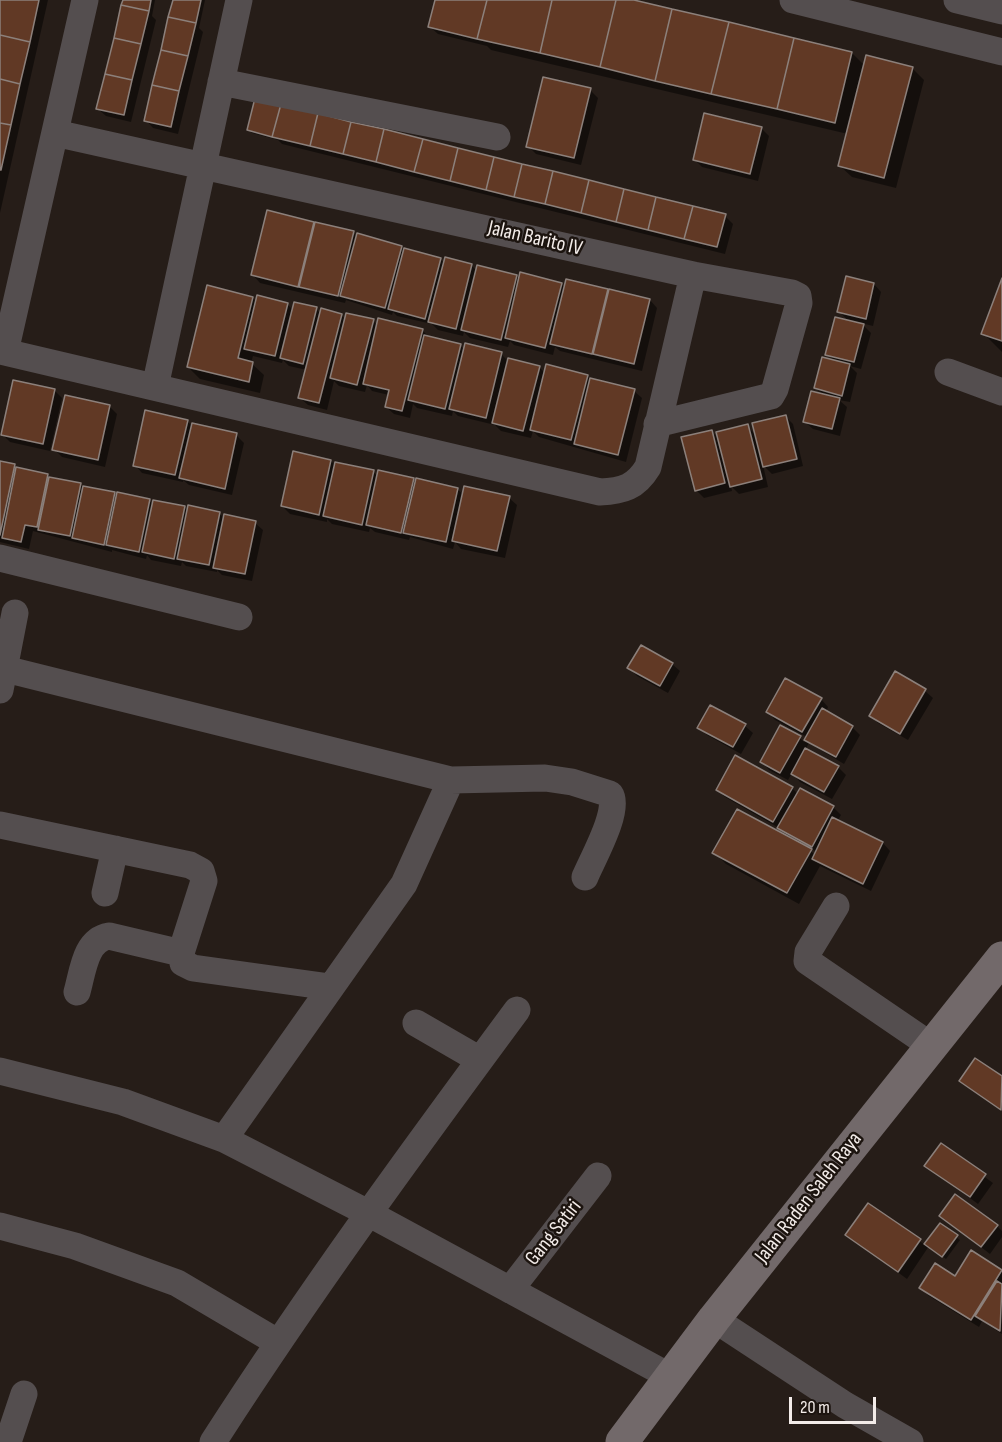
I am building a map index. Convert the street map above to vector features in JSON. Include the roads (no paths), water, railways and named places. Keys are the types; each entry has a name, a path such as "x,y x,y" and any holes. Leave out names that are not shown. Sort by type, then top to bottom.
{"main road":[{"name":"Jalan Raden Saleh Raya","path":"622,1442 714,1318 930,1045 1002,958"}],"street":[{"path":"85,0 2,352 600,492 625,489 641,478 648,467 693,275"},
{"path":"154,387 239,0"},
{"path":"793,0 1002,52"},
{"path":"957,0 1002,12"},
{"path":"221,82 497,137"},
{"name":"Jalan Barito IV","path":"55,133 203,164 693,275 798,296 799,303 775,389 771,396 657,424"},
{"path":"948,372 1002,392"},
{"path":"0,558 239,617"},
{"path":"15,613 2,680 451,780 545,778 572,782 610,794 614,801 612,813 585,877"},
{"path":"224,1139 330,987 380,922 404,884 451,780"},
{"path":"0,825 190,865 201,872 204,880 181,953 183,963 193,968 330,987"},
{"path":"105,892 115,849"},
{"path":"836,906 808,952 807,961 930,1045"},
{"path":"77,992 92,943 100,937 109,936 181,953"},
{"path":"213,1442 277,1341 517,1010"},
{"path":"416,1023 480,1060"},
{"path":"0,1071 123,1102 224,1139 368,1213 671,1377"},
{"name":"Gang Satiri","path":"510,1290 598,1176"},
{"path":"0,1226 75,1246 177,1282 277,1341"},
{"path":"714,1318 845,1405 910,1442"},
{"path":"8,1442 24,1394"}]}
